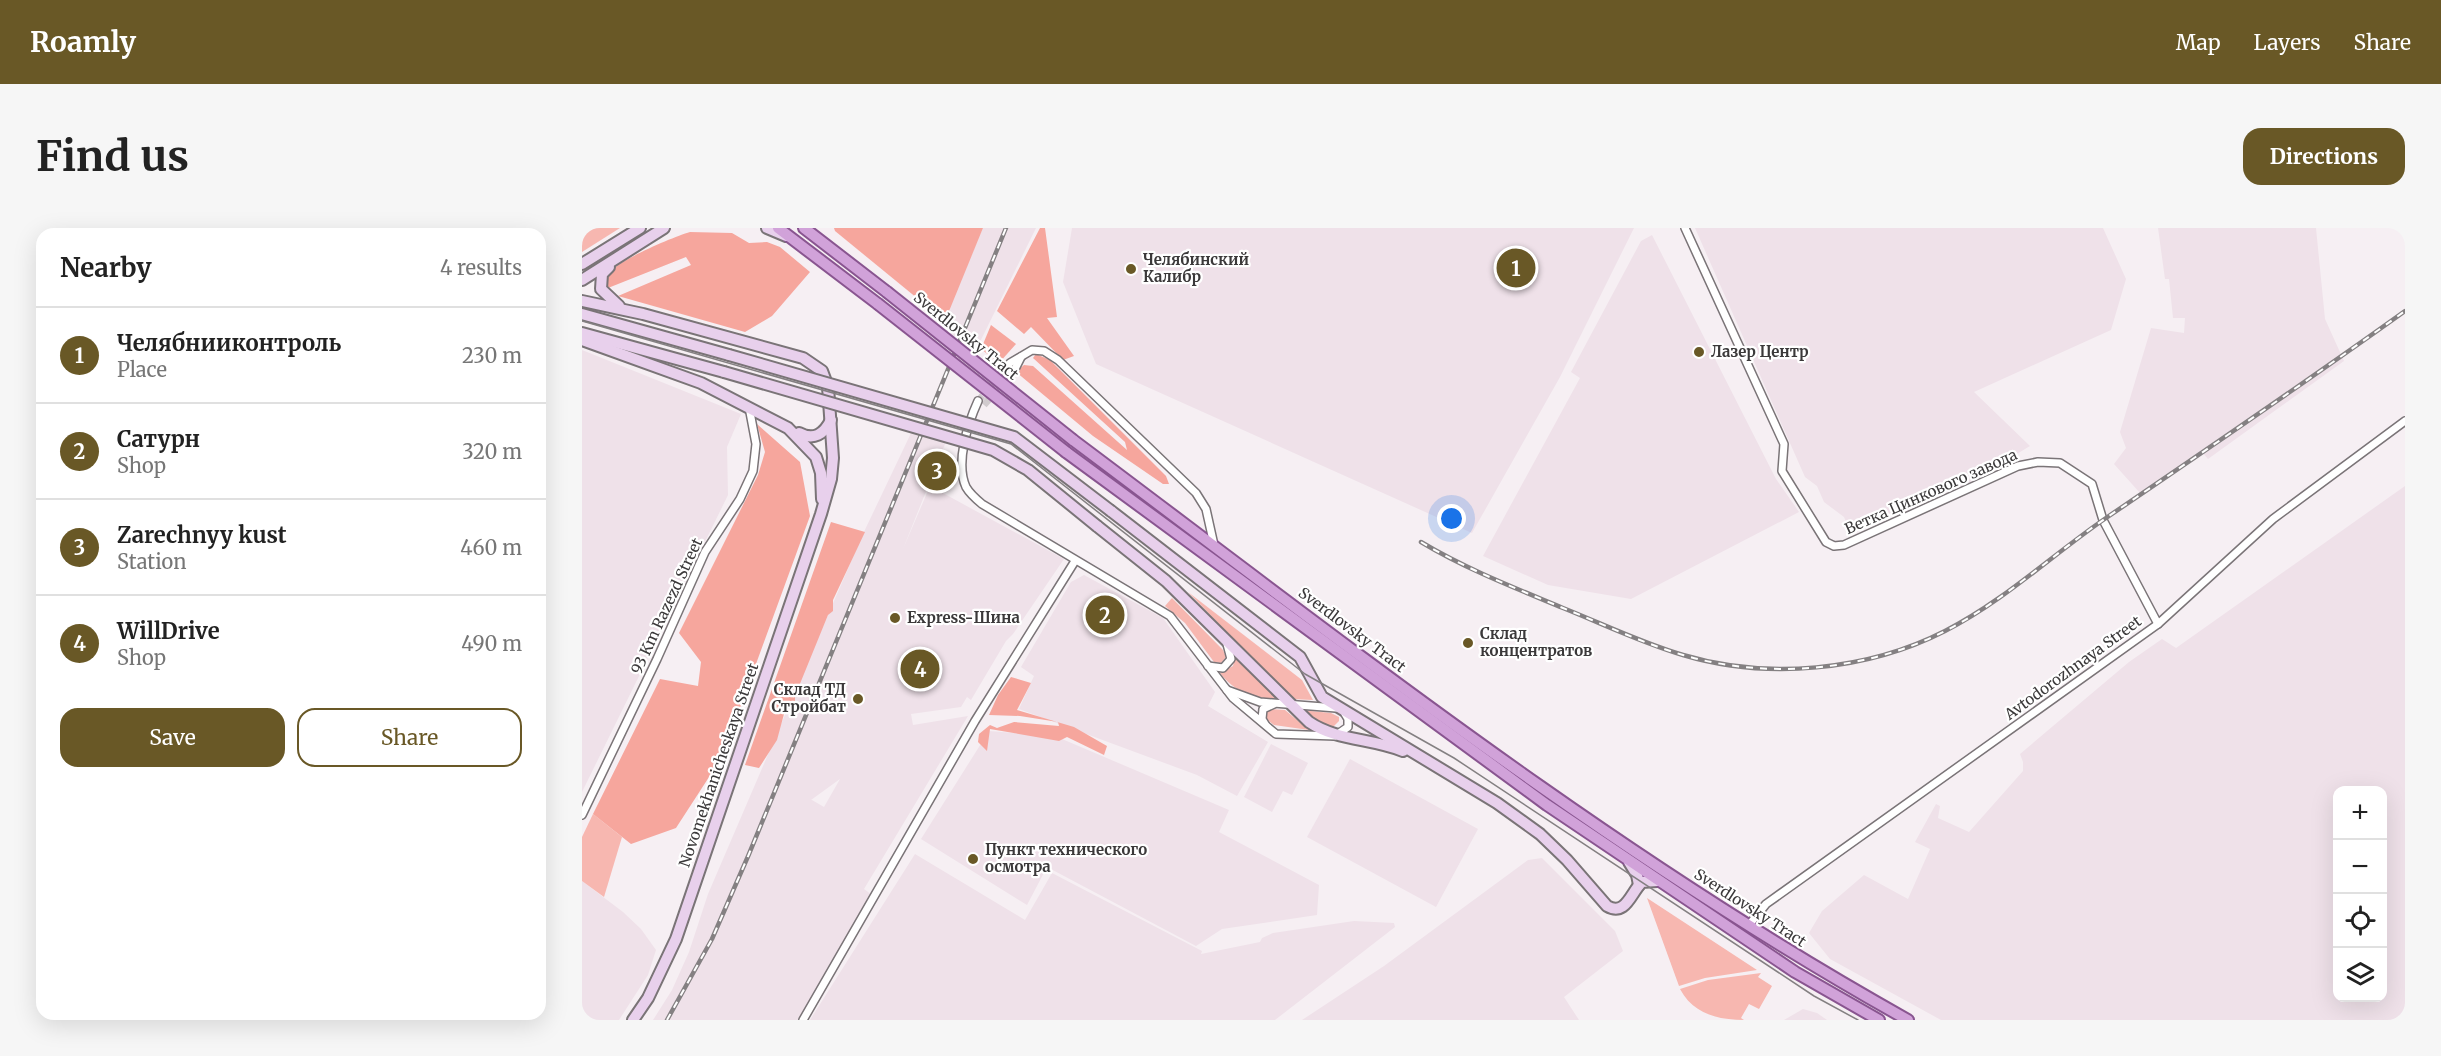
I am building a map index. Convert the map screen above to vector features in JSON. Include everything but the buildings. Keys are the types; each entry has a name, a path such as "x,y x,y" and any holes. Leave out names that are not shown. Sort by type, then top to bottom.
{"main road":[{"path":"582,264 640,228"},
{"path":"582,280 662,230 675,228"},
{"path":"767,228 796,240"},
{"name":"Sverdlovsky Tract","path":"778,228 1066,452 1456,740 1629,862 1823,989 1879,1020"},
{"name":"Sverdlovsky Tract","path":"804,228 1074,440 1457,727 1644,857 1812,966 1908,1020"},
{"path":"617,258 602,274 601,289 610,300 625,309"},
{"name":"Novomekhanicheskaya Street","path":"582,301 625,309 803,358 816,365 828,387 831,420 831,479 821,514 676,939 648,998 633,1020"},
{"path":"582,314 1014,437 1286,645 1300,657 1318,692 1338,708 1497,803 1540,834 1611,908 1623,907 1639,885 1647,881 1658,881"},
{"path":"582,333 993,450 1028,470 1166,581 1225,639 1284,704 1309,722 1335,736 1384,743 1425,760"},
{"path":"582,340 701,383 807,437 825,432 831,420"},
{"path":"788,428 816,457 822,488 821,514"},
{"path":"1629,862 1637,875 1639,885"},
{"path":"1741,936 1749,925"}],"street":[{"name":"Ветка Цинкового завода","path":"1685,228 1784,444 1782,471 1826,542 1834,546 1844,545 2018,466 2038,462 2060,463 2092,484 2103,520 2158,624"},
{"path":"1013,366 1032,350 1044,351 1058,360 1196,493 1206,509 1214,545"},
{"path":"981,403 972,414 963,460 963,477 970,494 982,504 1075,561 1170,616 1208,666 1227,690 1242,707 1276,734 1335,736 1346,731 1349,722 1338,708 1246,699 1227,690"},
{"name":"93 Km Razezd Street","path":"582,814 657,659 705,552 740,499 753,471 756,444 749,407"},
{"name":"Avtodorozhnaya Street","path":"1749,925 1766,904 2158,624 2273,519 2405,421"},
{"path":"803,1020 975,721 1075,561"},
{"path":"1208,666 1223,668 1231,659 1225,639"},
{"path":"1267,727 1262,719 1263,709 1284,704"}],"shaded area":[{"path":"582,228 620,228 582,252"},
{"path":"834,228 983,228 945,321"},
{"path":"983,228 1036,228 976,350 951,334 950,305"},
{"path":"1040,228 1045,228 1057,317 1047,318 1074,356 1063,360 1031,327 1024,334 997,311"},
{"path":"1072,228 1634,228 1560,377 1472,533 1096,364 1063,282"},
{"path":"1695,228 2103,228 2126,279 2111,330 1974,392 2030,446 1967,484 1850,531 1844,517 1824,502 1817,486 1805,477"},
{"path":"2158,228 2316,228 2325,319 2344,361 2208,459 2201,451 2140,493 2114,464 2126,448 2120,432 2151,328 2184,333 2185,318 2173,318 2169,279 2165,279"},
{"path":"690,232 732,233 749,243 767,242 780,247 810,272 772,316 745,332 618,296 691,265 686,257 608,288 609,274 618,265 649,248"},
{"path":"1652,235 1776,479 1799,512 1631,599 1548,585 1483,556 1580,378 1571,372 1641,241"},
{"path":"991,325 1016,344 999,363 981,349"},
{"path":"582,350 741,414 727,447 728,495 582,792"},
{"path":"1036,354 1050,360 1166,476 1169,484 1163,484 1093,436 1016,372 1024,365 1033,366 1127,450 1125,442 1033,358"},
{"path":"757,424 800,462 810,516 722,757 676,828 631,844 593,814 660,679 698,686 701,662 679,633 758,475 765,452"},
{"path":"912,431 947,439 903,549 930,486 1064,559 1006,641 971,700 967,697 961,707 911,714 913,725 968,716 864,889 872,895 802,1020 653,1020 672,990 689,952 708,894 862,536","holes":["840,779 824,807 811,800"]},
{"path":"2405,486 2405,1020 1941,1020 1830,959 1809,933 1822,911 1864,875 1908,899 1930,849 1915,842 1936,804 1940,806 1938,818 1969,832 2023,771 2020,754 2129,662 2162,639 2176,648"},
{"path":"831,522 865,532 833,600 833,611 828,615 795,696 795,706 784,714 777,740 759,768 745,765"},
{"path":"1084,575 1163,618 1215,692 1208,706 1268,742 1237,796 1197,775 1019,709 1034,676 1021,667 1071,582"},
{"path":"1188,592 1302,680 1313,700 1292,699"},
{"path":"1172,598 1223,650 1226,657 1221,663 1214,662 1185,623 1165,606"},
{"path":"1235,656 1276,699 1245,693 1226,680 1220,673 1233,666"},
{"path":"1011,677 1031,683 1017,710 1056,722 1020,716 989,715 998,695"},
{"path":"1269,709 1285,710 1309,730 1274,725 1265,718 1264,712"},
{"path":"1301,710 1331,713 1339,717 1339,721 1333,727 1324,726"},
{"path":"1014,722 1059,726 1058,722 1074,727 1107,746 1104,755 1067,737 1059,741 990,729 987,751 978,742 979,734 990,725 997,728"},
{"path":"989,731 1055,736 1229,810 1219,832 1319,885 1317,915 1222,929 1196,946 1047,867 1027,905 921,839"},
{"path":"1271,744 1308,763 1292,795 1283,791 1272,812 1244,797"},
{"path":"1350,759 1478,829 1436,907 1307,837"},
{"path":"593,814 622,837 604,897 582,881 582,837"},
{"path":"915,854 1025,920 1052,873 1202,951 1201,954 1260,942 1262,938 1273,933 1354,921 1394,923 1395,927 1275,1020 810,1020"},
{"path":"1542,858 1615,931 1623,951 1564,997 1579,1020 1302,1020 1384,966 1528,860"},
{"path":"582,881 623,912 641,929 656,950 648,975 619,1020 582,1020"},
{"path":"1647,898 1757,970 1705,978 1679,986"},
{"path":"1761,973 1758,977 1772,986 1759,1009 1749,1004 1741,1018 1744,1020 1716,1017 1699,1010 1685,998 1680,989 1708,980"},
{"path":"1803,1009 1817,1013 1827,1020 1784,1020"}],"tunnel":[{"path":"978,401 1010,363"},
{"path":"984,405 1015,369"}],"tram line":[{"path":"582,321 1011,444 1305,674 1454,758 1814,996 1858,1020"}],"railway":[{"path":"667,1020 712,939 749,854 1006,228"},
{"path":"1421,542 1455,561 1509,585 1638,639 1683,655 1715,663 1782,669 1850,663 1915,645 1967,619 2008,592 2086,532 2405,311"}],"place":[{"name":"Челябнииконтроль","path":"1516,268"},
{"name":"Челябинский Калибр","path":"1131,269"},
{"name":"Лазер Центр","path":"1699,352"},
{"name":"Zarechnyy kust","path":"937,471"},
{"name":"Сатурн","path":"1105,615"},
{"name":"Express-Шина","path":"895,618"},
{"name":"Склад концентратов","path":"1468,643"},
{"name":"WillDrive","path":"920,669"},
{"name":"Склад ТД Стройбат","path":"858,699"},
{"name":"Пункт технического осмотра","path":"973,859"}]}
